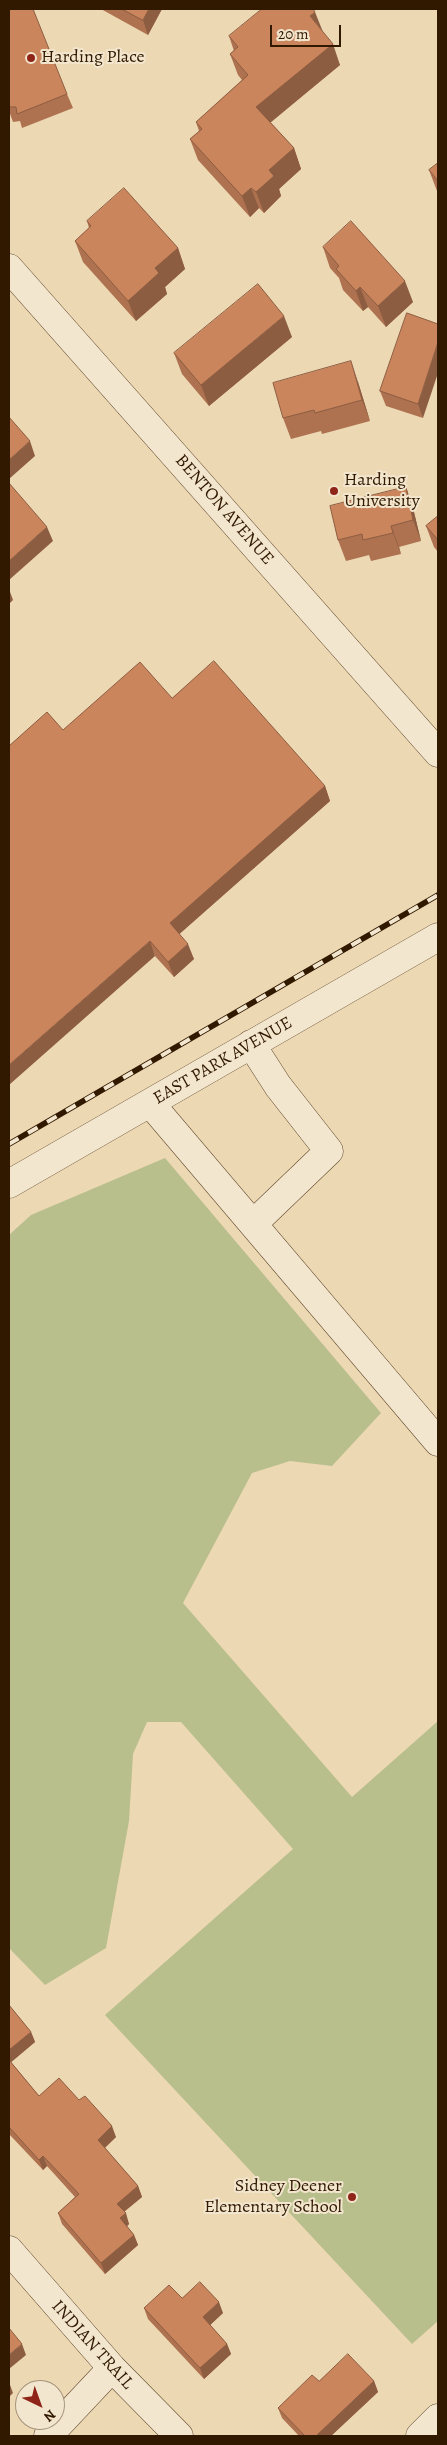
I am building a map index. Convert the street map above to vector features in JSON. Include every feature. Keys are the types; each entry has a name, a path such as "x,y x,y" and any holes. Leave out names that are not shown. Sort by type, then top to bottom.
{"street":[{"name":"BENTON AVENUE","path":"9,268 438,753"},
{"name":"EAST PARK AVENUE","path":"9,1184 438,937"},
{"path":"251,1044 278,1086 329,1151 253,1224"},
{"path":"150,1103 438,1442"},
{"name":"INDIAN TRAIL","path":"9,2250 112,2368 179,2436"},
{"path":"48,2436 112,2368"},
{"path":"420,2436 438,2418"}],"green space":[{"path":"165,1158 381,1413 332,1466 290,1461 252,1473 183,1603 352,1797 438,1721 438,2321 412,2344 105,2015 293,1849 181,1722 147,1722 133,1754 129,1821 106,1948 45,1985 9,1948 9,1235 31,1215"}],"building":[{"name":"Harding Place","path":"9,9 33,9 67,94 17,114 16,107 9,107"},
{"path":"122,9 149,9 143,20"},
{"path":"262,9 313,9 315,12 310,16 333,44 256,107 294,148 269,170 274,176 256,192 251,188 242,196 190,139 202,129 196,122 248,75 230,54 238,47 229,36"},
{"path":"438,163 438,181 429,170"},
{"path":"124,188 178,248 155,268 159,273 128,301 75,241 91,226 87,221"},
{"path":"351,221 405,281 378,306 360,287 356,291 336,269 339,266 323,247"},
{"path":"258,284 284,316 201,385 174,353"},
{"path":"407,313 438,324 438,342 418,404 380,391"},
{"path":"351,361 362,400 315,413 314,410 283,418 273,383"},
{"path":"9,417 30,441 9,460"},
{"path":"9,483 47,527 9,561"},
{"path":"406,487 413,520 391,526 393,533 363,540 362,534 338,540 330,506"},
{"path":"438,516 438,540 426,526"},
{"path":"214,661 325,786 170,923 188,944 168,962 150,941 9,1065 9,746 47,712 63,730 140,662 172,698"},
{"path":"9,2005 31,2032 9,2050"},
{"path":"9,2060 39,2096 59,2078 79,2100 85,2096 112,2126 98,2140 138,2186 117,2204 126,2213 120,2218 134,2235 101,2263 58,2213 79,2194 43,2156 39,2160 9,2127"},
{"path":"200,2282 219,2302 203,2317 227,2344 200,2368 144,2308 169,2285 182,2298"},
{"path":"9,2328 22,2344 9,2355"},
{"path":"348,2354 374,2381 316,2436 305,2436 278,2408 312,2375 319,2381"}],"railway":[{"path":"9,1144 438,895"}],"place":[{"name":"Harding Place","path":"31,58"},
{"name":"Harding University","path":"334,491"},
{"name":"Sidney Deener Elementary School","path":"352,2197"}]}
